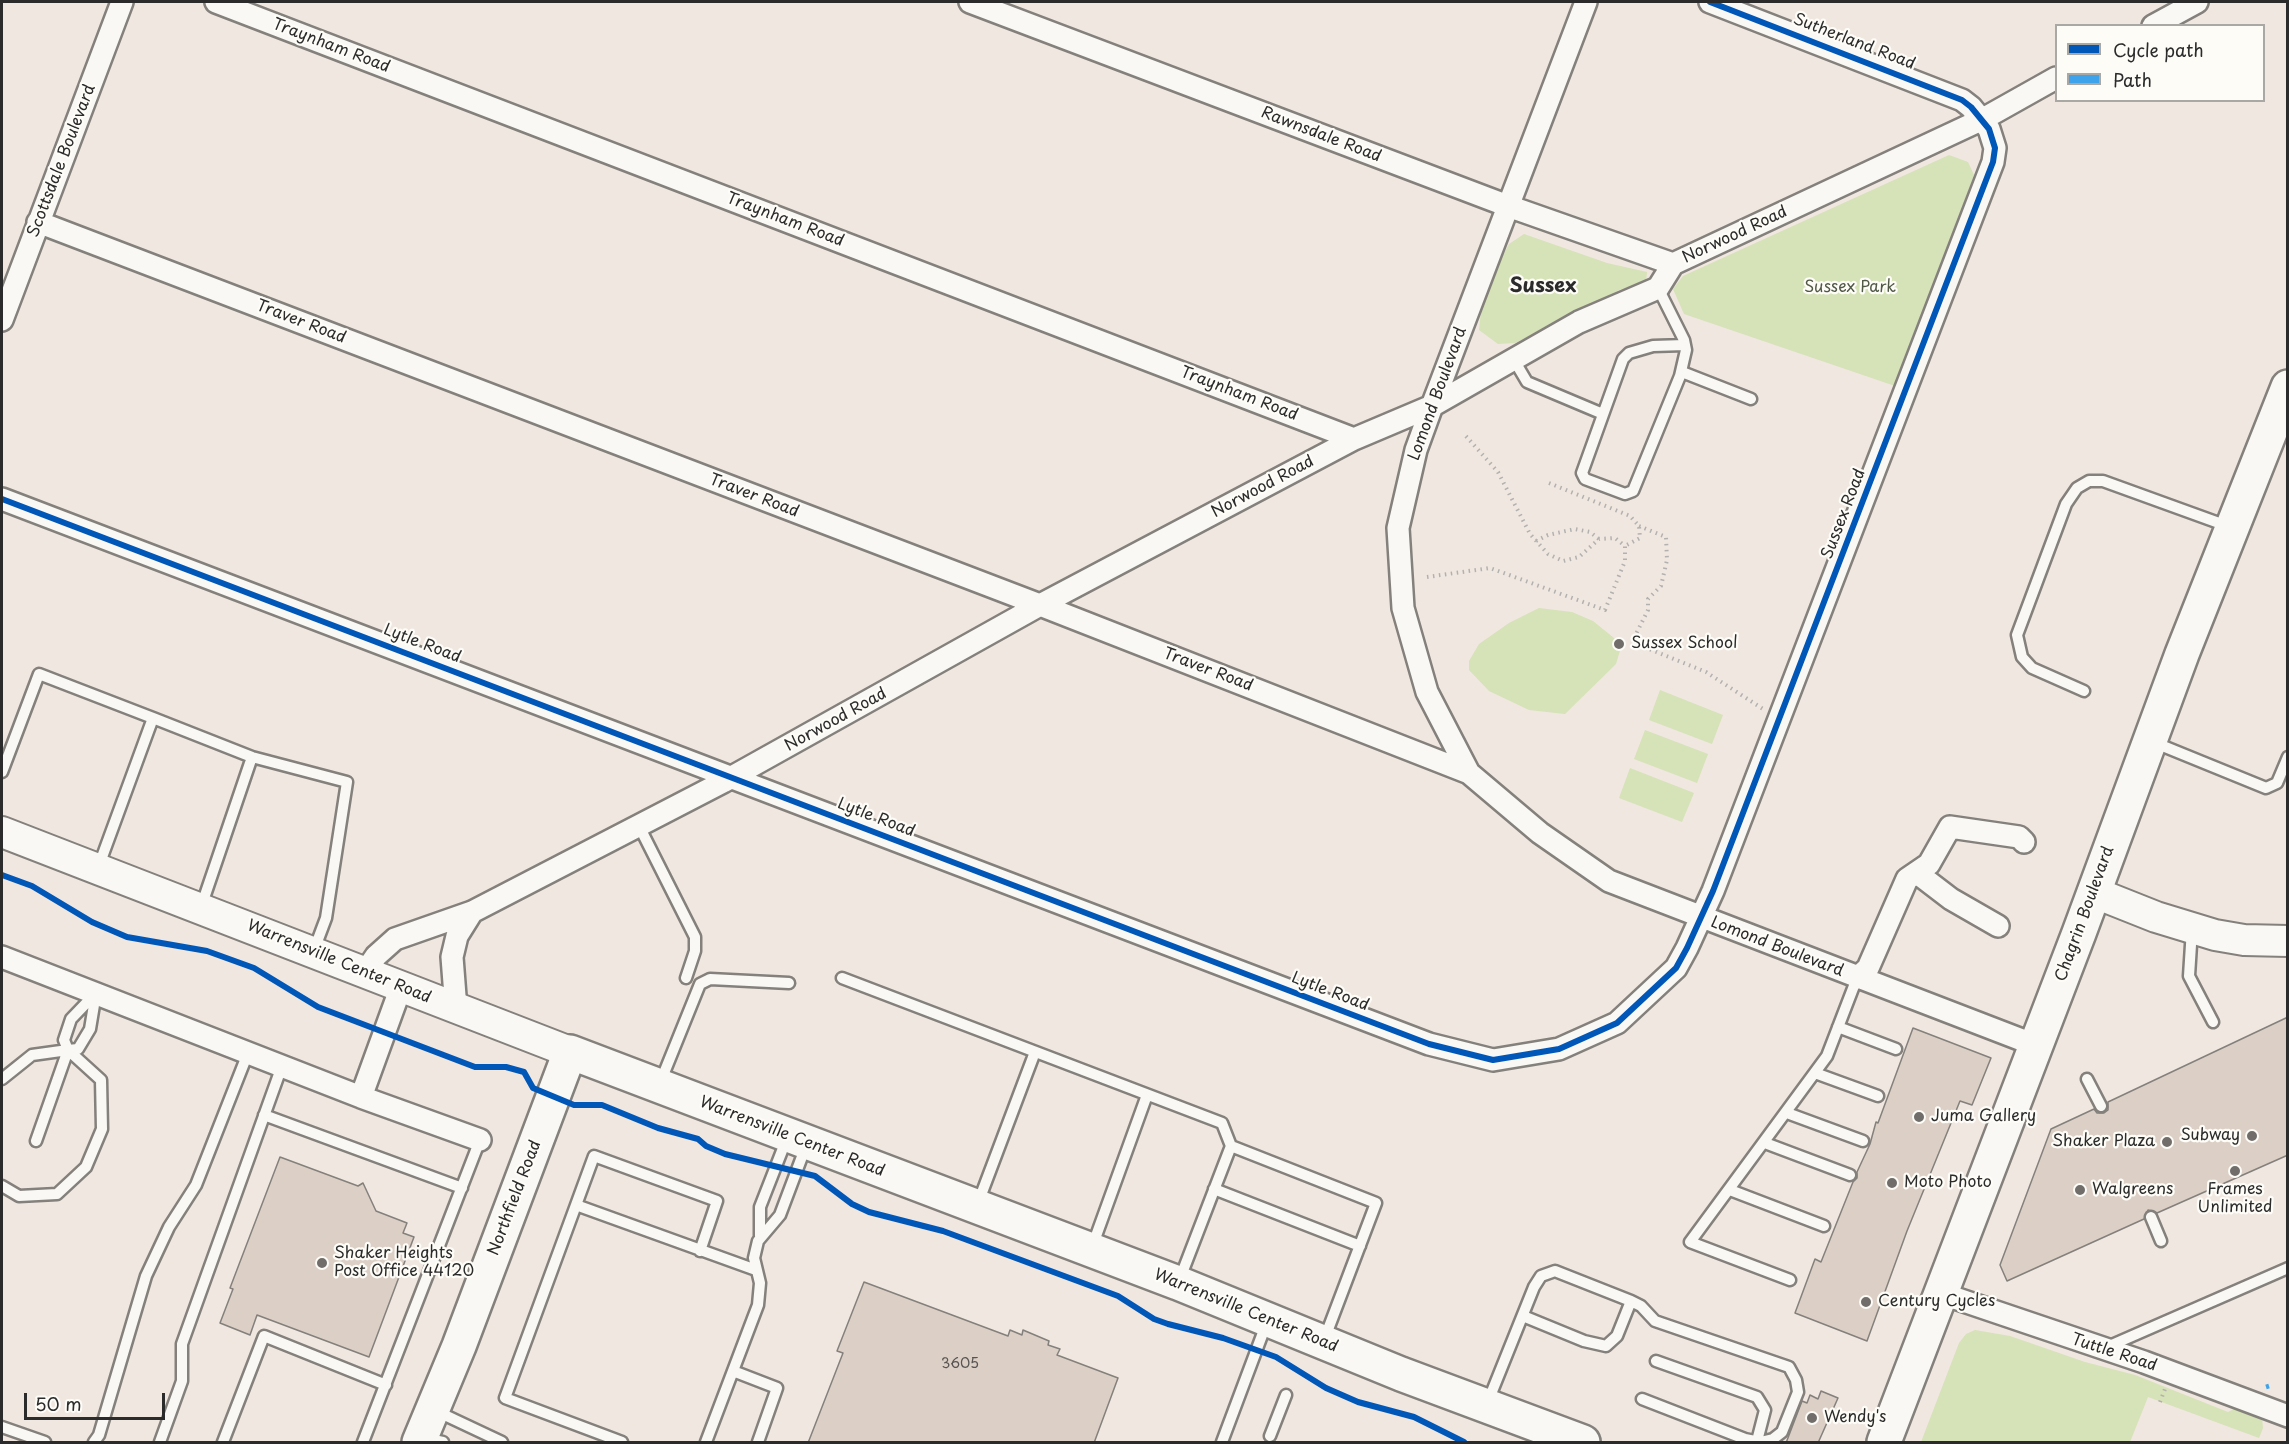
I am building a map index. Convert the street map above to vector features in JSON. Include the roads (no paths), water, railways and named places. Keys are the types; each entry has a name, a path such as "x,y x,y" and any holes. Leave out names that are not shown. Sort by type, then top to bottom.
{"main road":[{"name":"Chagrin Boulevard","path":"1884,1443 2149,741 2233,528 2273,440 2288,387"},
{"name":"Warrensville Center Road","path":"2,832 570,1053 1178,1284 1583,1443"},
{"path":"2093,892 2192,929 2244,940 2288,941"},
{"name":"Northfield Road","path":"429,1433 570,1053"}],"street":[{"name":"Scottsdale Boulevard","path":"2,320 122,2"},
{"name":"Traynham Road","path":"216,2 1354,439"},
{"name":"Rawnsdale Road","path":"970,2 1508,206 1673,264"},
{"name":"Lomond Boulevard","path":"1586,2 1416,450 1398,528 1403,608 1426,692 1469,773 1540,833 1609,881 2035,1045"},
{"name":"Sutherland Road","path":"1710,2 1948,93 1971,107 1983,119"},
{"path":"2157,24 2196,2"},
{"name":"Norwood Road","path":"365,972 376,956 395,939 472,912 639,826 733,777 1040,605 1354,439 1432,406 1579,322 1658,288 1673,264 1983,119 2055,79"},
{"name":"Sussex Road","path":"1701,918 1989,174 1995,148 1983,119"},
{"name":"Traver Road","path":"38,222 1040,605 1469,773"},
{"name":"Lytle Road","path":"2,499 1429,1044 1493,1060 1559,1049 1617,1023 1676,968 1701,918"},
{"path":"1857,978 1868,968 1907,879 1929,864 1950,827 2019,837 2024,842"},
{"path":"1917,873 1951,899 1998,926"},
{"name":"Norwood Road","path":"456,1009 452,957 456,936 472,912"},
{"path":"2,957 361,1097 480,1140"},
{"path":"361,1097 401,987"},
{"name":"Tuttle Road","path":"1940,1293 2144,1362 2288,1416"}],"lane":[{"path":"1658,288 1685,345 1682,372 1633,491 1629,493 1583,477 1623,359 1629,353 1653,346 1685,345"},
{"path":"1514,360 1527,382 1603,414"},
{"path":"1682,372 1750,399"},
{"path":"2084,691 2032,668 2022,657 2017,635 2066,504 2077,488 2089,481 2103,481 2233,528"},
{"path":"2,772 39,674 252,757 347,782 326,918 314,952"},
{"path":"98,869 153,718"},
{"path":"2149,741 2266,788 2277,783 2288,757"},
{"path":"201,908 252,757"},
{"path":"639,826 695,937 695,951 686,978"},
{"path":"2192,929 2189,976 2213,1022"},
{"path":"842,978 1221,1123 1231,1146 1376,1203 1324,1341"},
{"path":"1790,1280 1690,1242 1827,1056 1857,978"},
{"path":"659,1086 699,984 710,979 789,983"},
{"path":"2,1186 19,1196 57,1194 86,1167 102,1129 101,1080 68,1050 64,1040 71,1019 96,993"},
{"path":"2,1079 32,1055 78,1049 90,1029 96,993"},
{"path":"1838,1027 1896,1049"},
{"path":"36,1141 68,1050"},
{"path":"976,1206 1035,1052"},
{"path":"94,1443 99,1436 146,1276 169,1227 196,1185 248,1053"},
{"path":"160,1443 182,1381 182,1344 282,1066"},
{"path":"1815,1073 1878,1096"},
{"path":"2087,1079 2101,1106"},
{"path":"1091,1251 1147,1095"},
{"path":"1787,1113 1863,1141"},
{"path":"264,1115 462,1188"},
{"path":"760,1236 780,1215 798,1139"},
{"path":"706,1443 758,1305 760,1282 754,1258 760,1236 760,1207 798,1139"},
{"path":"363,1443 480,1140"},
{"path":"1765,1143 1850,1175"},
{"path":"1178,1284 1231,1146"},
{"path":"622,1443 505,1398 594,1156 717,1201 700,1251"},
{"path":"1214,1189 1360,1246"},
{"path":"1730,1190 1824,1226"},
{"path":"576,1205 756,1270"},
{"path":"2151,1217 2161,1241"},
{"path":"2102,1349 2288,1268"},
{"path":"1486,1406 1541,1276 1555,1271 1631,1301 1641,1306 1655,1321 1789,1367 1796,1380 1798,1392 1782,1432 1773,1439 1757,1442 1642,1399"},
{"path":"1523,1316 1584,1341 1606,1346 1617,1336 1631,1301"},
{"path":"1222,1443 1268,1319"},
{"path":"223,1443 264,1336 386,1385"},
{"path":"1656,1361 1757,1398 1765,1410 1757,1442"},
{"path":"733,1371 777,1388 758,1443"},
{"path":"1270,1436 1286,1395"},
{"path":"2,1427 45,1443"},
{"path":"429,1433 502,1443"}],"place":[{"name":"Sussex School","path":"1619,644"},
{"name":"Juma Gallery","path":"1919,1117"},
{"name":"Subway","path":"2252,1136"},
{"name":"Shaker Plaza","path":"2167,1142"},
{"name":"Frames Unlimited","path":"2235,1171"},
{"name":"Moto Photo","path":"1892,1183"},
{"name":"Walgreens","path":"2080,1190"},
{"name":"Shaker Heights Post Office 44120","path":"322,1263"},
{"name":"Century Cycles","path":"1866,1302"},
{"name":"Wendy's","path":"1812,1418"}],"district":[{"name":"Sussex","path":"1543,286"}],"park label":[{"name":"Sussex Park","path":"1850,288"}]}
